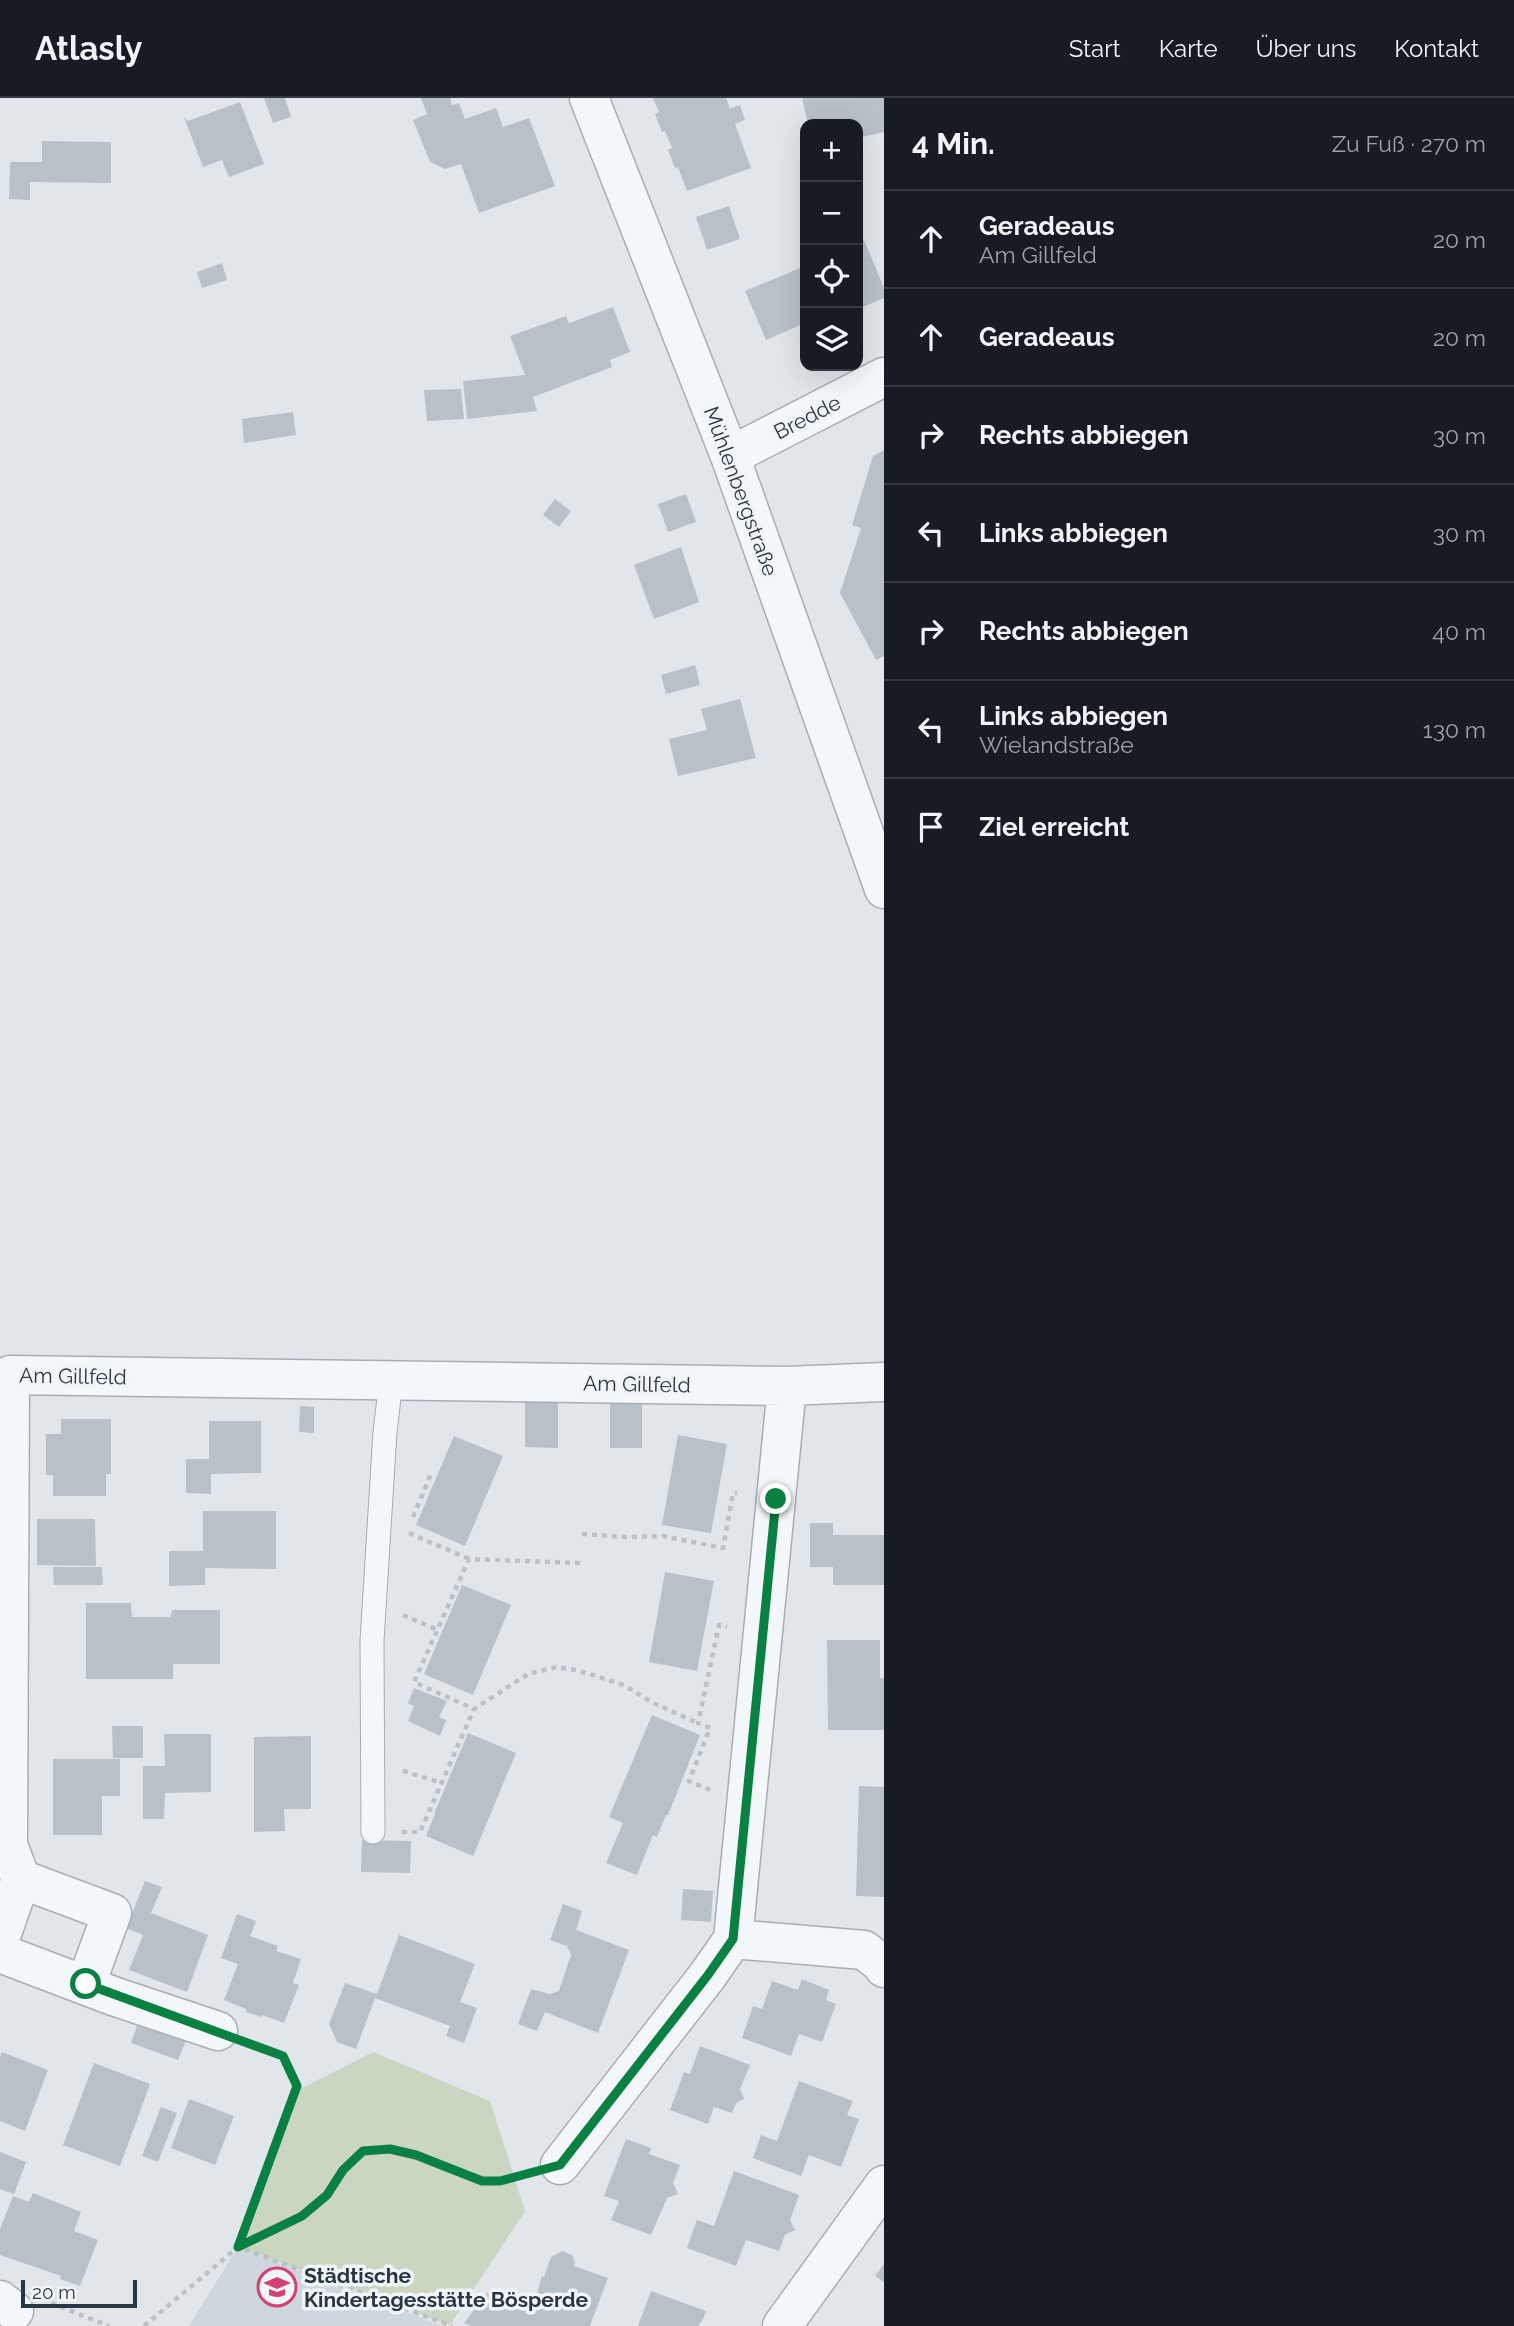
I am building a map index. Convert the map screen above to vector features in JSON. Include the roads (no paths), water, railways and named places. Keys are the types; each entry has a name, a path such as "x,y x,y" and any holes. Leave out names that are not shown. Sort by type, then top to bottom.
{"street":[{"name":"Mühlenbergstraße","path":"589,98 730,456 884,888"},
{"name":"Bredde","path":"730,456 884,377"},
{"name":"Am Gillfeld","path":"20,1879 8,1845 9,1375 787,1386 884,1382"},
{"path":"560,2165 733,1939 787,1386"},
{"path":"0,1939 20,1879 112,1913 86,1984"},
{"path":"733,1939 864,1950 884,1968"},
{"path":"0,1953 218,2031"},
{"path":"782,2326 884,2185"}],"lane":[{"path":"373,1832 372,1641 385,1432 391,1381"}],"place":[{"name":"Städtische Kindertagesstätte Bösperde","path":"277,2287"}]}
